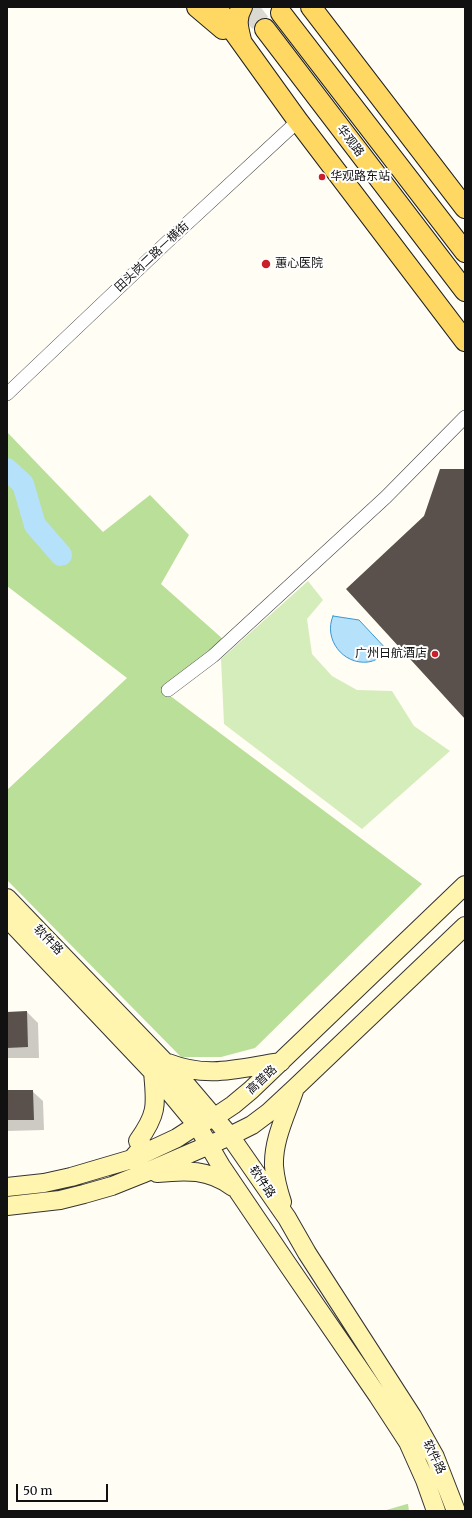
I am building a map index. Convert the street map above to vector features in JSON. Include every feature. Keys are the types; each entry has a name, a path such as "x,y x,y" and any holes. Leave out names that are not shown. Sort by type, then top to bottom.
{"main road":[{"path":"197,7 242,44"},
{"path":"216,7 298,121 465,341"},
{"path":"242,7 238,13 237,22 242,44"},
{"path":"311,7 465,208"},
{"name":"华观路","path":"280,13 465,252"},
{"name":"华观路","path":"265,29 465,291"}],"street":[{"name":"田头岗二路一横街","path":"7,394 166,243 298,121"},
{"path":"168,690 213,656 386,497 465,417"},
{"name":"高普路","path":"7,1187 44,1183 71,1177 132,1159 177,1138 233,1106 281,1062 465,885"},
{"name":"软件路","path":"7,898 159,1067 208,1145 288,1266 374,1390 408,1442 425,1480 436,1511"},
{"name":"软件路","path":"7,918 159,1067 215,1117 230,1136 286,1218 424,1436 442,1473 456,1511"},
{"path":"7,1206 31,1204 72,1197 112,1186 230,1136 252,1125 268,1113 296,1087 465,926"},
{"path":"306,1038 326,1058"},
{"path":"132,1159 143,1146 138,1141 150,1123 155,1111 159,1067 201,1072 218,1072 281,1062"},
{"path":"286,1218 276,1180 274,1165 275,1152 280,1132 296,1087"},
{"path":"142,1174 184,1170 197,1172 212,1175 237,1189"}],"green space":[{"path":"7,432 103,532 150,495 189,535 161,584 224,640 161,689 422,884 255,1048 221,1057 181,1057 7,880 7,790 127,678 7,586"},
{"path":"308,581 323,600 307,619 312,654 332,676 357,690 392,691 414,726 450,751 362,829 224,724 221,659"},
{"path":"407,1504 409,1511 383,1511"}],"water":[{"path":"333,616 359,620 388,651 376,659 368,662 359,662 343,655 337,649 333,641 331,625"}],"building":[{"name":"广州日航酒店","path":"440,469 465,469 465,719 346,589 424,516"},
{"path":"27,1011 28,1047 7,1048 7,1012"},
{"path":"7,1090 33,1090 34,1120 7,1120"}],"waterway":[{"path":"7,469 23,484 35,525 61,555"}],"tunnel":[{"path":"248,7 265,29"}],"place":[{"name":"华观路东站","path":"322,177"},
{"name":"蕙心医院","path":"266,264"},
{"name":"广州日航酒店","path":"435,654"}]}
